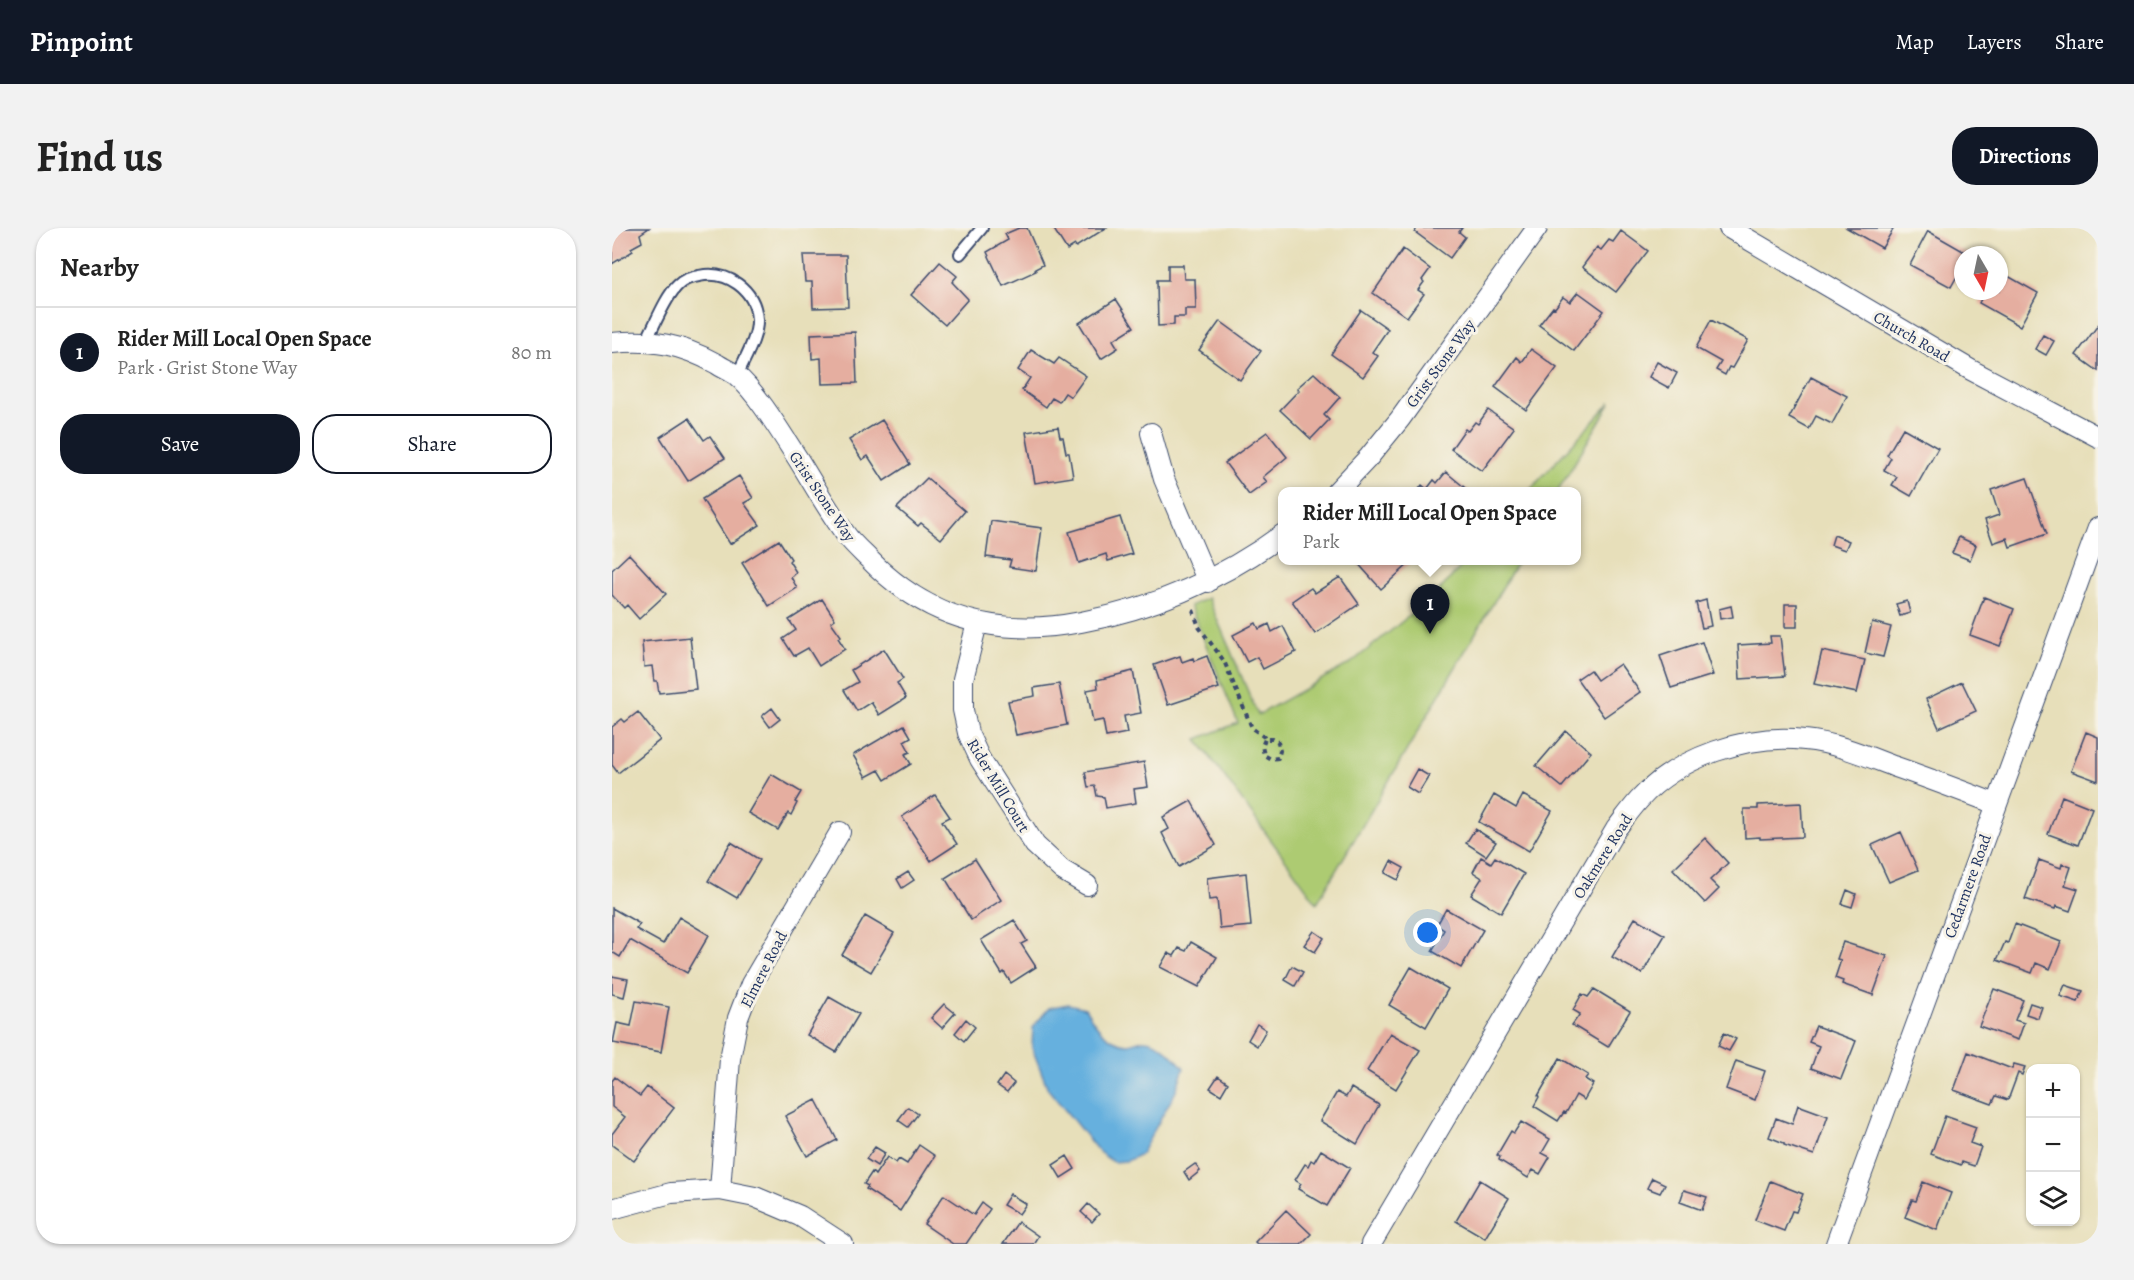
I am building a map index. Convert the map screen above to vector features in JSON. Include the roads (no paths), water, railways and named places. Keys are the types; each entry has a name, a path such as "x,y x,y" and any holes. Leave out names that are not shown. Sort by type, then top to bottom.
{"street":[{"name":"Grist Stone Way","path":"1341,487 1369,457 1400,418 1537,228"},
{"name":"Church Road","path":"1729,228 1971,370 2098,437"},
{"name":"Grist Stone Way","path":"612,343 646,341 670,344 690,350 737,376 784,437 848,537 885,576 926,604 977,623 1022,629 1058,626 1112,616 1164,600 1208,582 1278,537"},
{"path":"1151,433 1164,478 1208,582"},
{"name":"Cedarmere Road","path":"1836,1244 2098,528"},
{"name":"Rider Mill Court","path":"977,623 963,679 963,710 968,733 980,759 1035,844 1062,870 1087,885"},
{"name":"Oakmere Road","path":"1371,1244 1616,829 1640,799 1662,780 1690,762 1722,749 1781,738 1843,747 1996,804"},
{"name":"Elmere Road","path":"720,1190 730,1059 738,1018 751,984 840,832"},
{"path":"612,1209 671,1193 720,1190 755,1197 801,1216 843,1244"}],"lane":[{"path":"960,254 982,228"},
{"path":"646,341 679,284 711,273 724,275 747,293 755,308 757,322 737,376"}],"water":[{"path":"1068,1004 1085,1008 1097,1026 1113,1040 1127,1044 1144,1040 1157,1043 1184,1068 1175,1093 1141,1154 1127,1161 1113,1162 1099,1152 1048,1089 1032,1048 1033,1027 1049,1008"}],"place":[{"name":"Rider Mill Local Open Space","path":"1430,634"}]}
